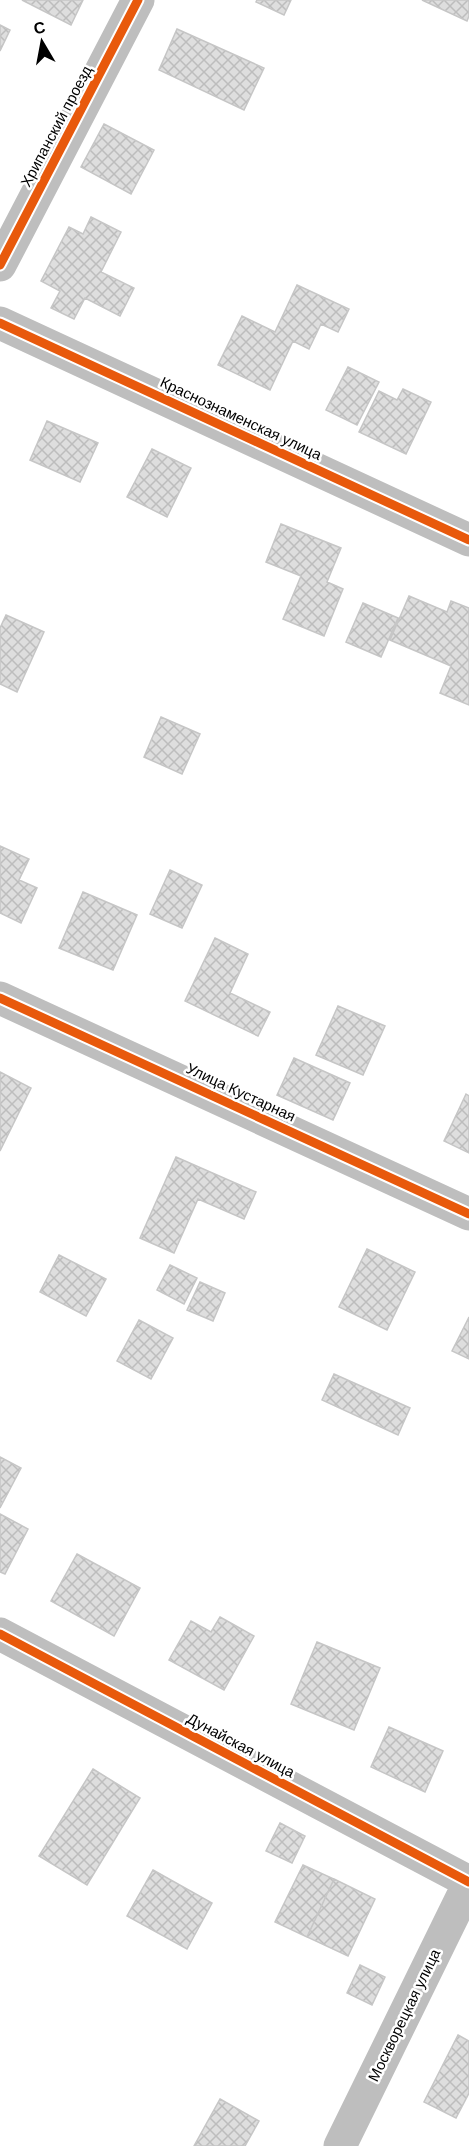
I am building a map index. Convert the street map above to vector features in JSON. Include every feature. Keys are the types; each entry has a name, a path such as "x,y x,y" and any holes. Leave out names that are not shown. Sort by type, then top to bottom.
{"street":[{"name":"Хрипанский проезд","path":"0,265 138,0"},
{"name":"Краснознаменская улица","path":"0,324 469,540"},
{"name":"Улица Кустарная","path":"0,998 469,1214"},
{"name":"Дунайская улица","path":"0,1634 469,1882"},
{"name":"Москворецкая улица","path":"340,2146 469,1882"}],"building":[{"path":"22,0 83,0 71,25"},
{"path":"257,0 291,0 284,15 256,2"},
{"path":"422,0 469,0 467,21"},
{"path":"0,25 10,30 0,51"},
{"path":"177,29 264,68 244,110 159,70"},
{"path":"104,124 154,150 131,194 81,167"},
{"path":"91,217 121,232 101,272 134,288 120,316 85,298 74,319 51,308 60,291 41,281 69,227 83,234"},
{"path":"297,285 349,309 338,332 321,324 309,349 293,341 270,390 218,365 242,316 275,332"},
{"path":"348,367 379,382 357,425 326,410"},
{"path":"403,389 431,402 406,454 359,432 379,391 397,400"},
{"path":"47,421 98,443 80,482 30,460"},
{"path":"152,449 191,468 167,517 127,497"},
{"path":"281,524 341,548 327,582 343,589 324,636 283,619 301,576 266,562"},
{"path":"409,596 447,612 451,601 469,608 469,705 440,693 451,666 390,640"},
{"path":"363,603 398,618 381,657 346,642"},
{"path":"6,615 44,632 17,692 0,684 0,628"},
{"path":"161,717 200,734 182,774 144,757"},
{"path":"0,846 29,859 19,880 37,888 21,923 0,913"},
{"path":"170,870 202,885 182,928 150,914"},
{"path":"83,892 137,915 113,970 59,948"},
{"path":"215,938 248,954 230,993 270,1012 258,1036 185,1001"},
{"path":"338,1006 385,1026 363,1075 316,1055"},
{"path":"294,1058 350,1083 333,1120 277,1095"},
{"path":"0,1072 31,1088 0,1151"},
{"path":"466,1094 469,1096 469,1153 444,1141"},
{"path":"176,1157 256,1192 244,1219 198,1199 174,1253 140,1238"},
{"path":"367,1249 415,1272 387,1330 339,1307"},
{"path":"59,1255 106,1279 86,1316 40,1292"},
{"path":"170,1265 197,1278 184,1304 157,1290"},
{"path":"200,1282 225,1293 213,1321 187,1310"},
{"path":"469,1317 469,1359 452,1351"},
{"path":"139,1320 173,1338 151,1379 117,1361"},
{"path":"334,1374 410,1408 398,1435 322,1400"},
{"path":"0,1457 21,1468 0,1508"},
{"path":"0,1514 28,1529 5,1574 0,1572"},
{"path":"77,1554 140,1588 114,1636 51,1601"},
{"path":"220,1617 254,1636 224,1690 169,1660 191,1621 211,1632"},
{"path":"317,1642 380,1668 354,1730 291,1704"},
{"path":"389,1727 443,1751 425,1792 371,1767"},
{"path":"93,1769 140,1798 87,1885 39,1856"},
{"path":"280,1823 305,1836 292,1863 266,1851"},
{"path":"303,1865 334,1879 307,1937 275,1922"},
{"path":"153,1870 212,1903 187,1949 127,1916"},
{"path":"334,1879 375,1899 348,1956 307,1937"},
{"path":"360,1965 385,1977 372,2005 347,1993"},
{"path":"458,2035 469,2041 469,2093 456,2118 424,2102"},
{"path":"220,2099 259,2121 245,2146 194,2146"}],"cycle path":[{"path":"0,265 138,0"},
{"path":"0,323 469,540"},
{"path":"0,998 469,1214"},
{"path":"0,1634 469,1882"}]}
